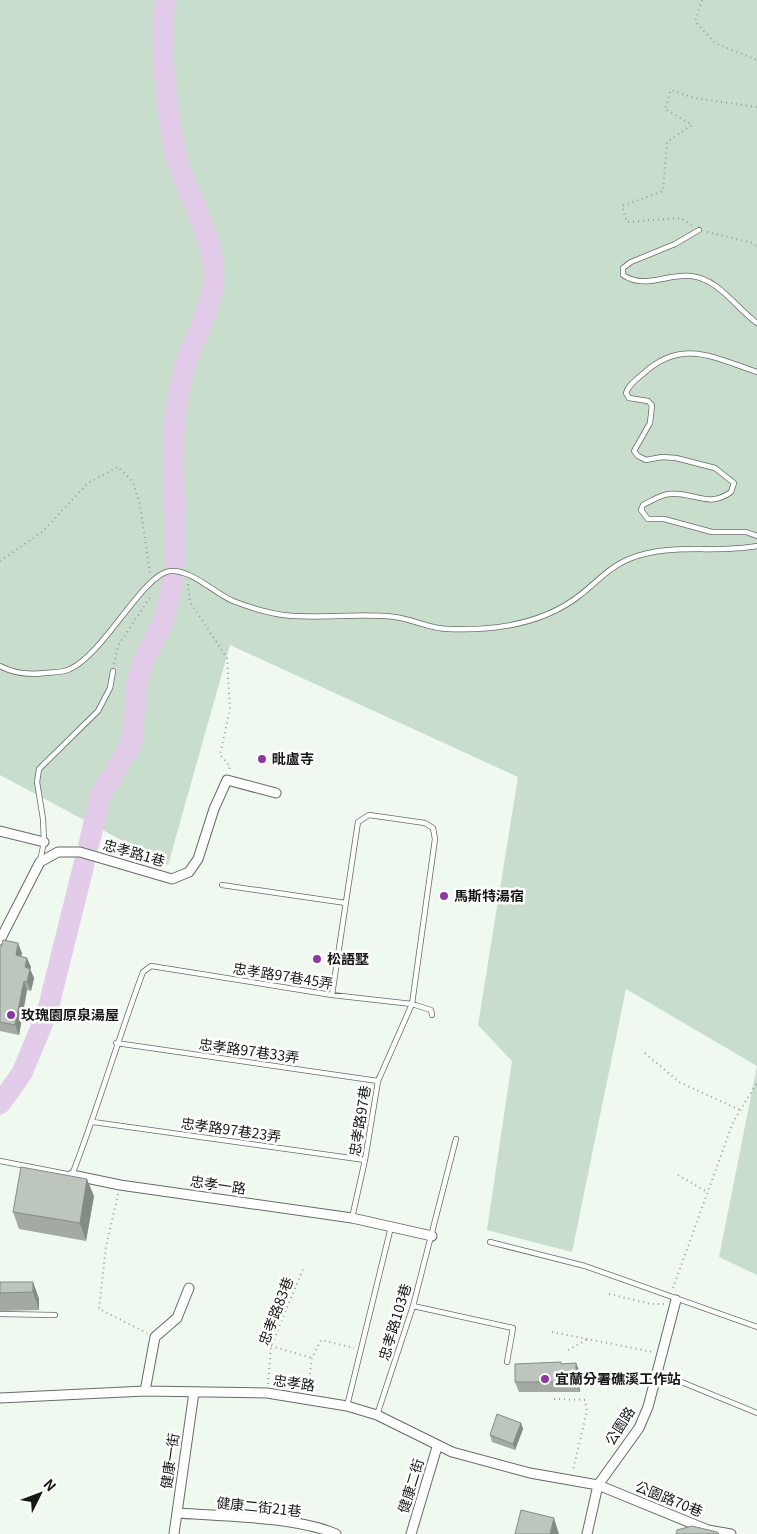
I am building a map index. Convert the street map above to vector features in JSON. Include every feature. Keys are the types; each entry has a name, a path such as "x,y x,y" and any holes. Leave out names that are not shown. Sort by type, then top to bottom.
{"street":[{"path":"227,780 276,792"},
{"name":"忠孝路1巷","path":"40,862 58,852 80,852 172,878 189,872 198,859 214,810 227,780"},
{"path":"0,831 44,842"},
{"path":"0,940 40,862"},
{"name":"忠孝一路","path":"72,1175 120,1185 352,1218 432,1236"},
{"path":"145,1391 156,1337 177,1318 189,1288"},
{"name":"公園路","path":"587,1534 598,1485 639,1428 648,1407 675,1302"},
{"name":"忠孝路","path":"0,1398 145,1391 267,1394 306,1398 347,1406 377,1415 437,1447 530,1473 570,1481"},
{"name":"健康一街","path":"174,1534 194,1392"},
{"name":"健康二街","path":"411,1534 437,1447"},
{"name":"公園路70巷","path":"570,1481 598,1485 708,1530 730,1534"},
{"name":"健康二街21巷","path":"177,1513 276,1521 326,1529 336,1534"}],"lane":[{"path":"700,230 675,244 631,262 623,268 623,274 631,280 651,281 692,276 718,287 757,323"},
{"path":"757,372 696,352 674,355 650,367 628,387 626,392 629,398 648,401 652,405 650,423 634,451 638,456 646,460 662,457 676,458 714,468 734,483 731,492 722,499 713,500 670,494 643,505 641,510 643,515 648,519 664,519 712,532 746,532 757,536"},
{"path":"0,666 8,670 35,674 68,671 88,659 152,582 166,572 178,570 233,601 293,616 360,614 397,618 445,629 488,629 528,622 560,610 606,572 628,559 663,549 735,550 757,546"},
{"path":"40,862 44,842 43,819 37,782 39,769 98,711 110,688 113,671"},
{"name":"忠孝路97巷","path":"346,903 358,822 369,815 426,823 433,828 435,840 412,1004 378,1081 365,1160 352,1218"},
{"path":"222,885 346,903 332,995"},
{"name":"忠孝路97巷45弄","path":"116,1043 143,972 151,966 332,995 412,1004"},
{"path":"412,1004 431,1010 432,1014"},
{"path":"72,1175 93,1122 116,1043"},
{"name":"忠孝路97巷33弄","path":"116,1043 378,1081"},
{"name":"忠孝路97巷23弄","path":"93,1122 365,1160"},
{"name":"忠孝路103巷","path":"377,1415 413,1306 456,1139"},
{"name":"忠孝一路","path":"0,1161 72,1175"},
{"path":"347,1406 391,1227"},
{"path":"490,1242 585,1266 675,1302 757,1327"},
{"path":"413,1306 513,1328 507,1362"},
{"path":"0,1314 55,1315"},
{"path":"657,1372 757,1413"}],"path":[{"path":"702,0 695,21 715,43 757,60"},
{"path":"757,107 694,98 672,90 665,108 692,125 667,142 663,191 622,206 627,222 680,218 700,230 753,243 757,247"},
{"path":"0,561 42,532 88,483 118,467 133,482 140,505 152,582"},
{"path":"188,575 190,602 227,658 230,709 220,754 230,766 227,780"},
{"path":"113,671 118,646 137,617"},
{"path":"645,1053 679,1082 740,1110"},
{"path":"609,1294 651,1304 675,1302 673,1286 733,1122 757,1083"},
{"path":"678,1175 707,1192"},
{"path":"120,1185 106,1248 99,1309 156,1337"},
{"name":"忠孝路83巷","path":"267,1394 271,1346 304,1267"},
{"path":"552,1332 662,1354"},
{"path":"568,1350 588,1339"},
{"path":"306,1398 312,1358 321,1340 362,1350"},
{"path":"271,1346 312,1358"},
{"path":"554,1399 585,1400 587,1411 579,1452 570,1481"}],"green space":[{"path":"0,0 757,0 757,1066 626,989 572,1252 487,1230 512,1061 478,1025 518,777 230,645 168,865 0,775"},
{"path":"757,1066 757,1275 719,1257"}],"building":[{"path":"3,940 18,943 16,955 27,958 25,967 30,969 27,982 24,981 15,1025 0,1022 0,947"},
{"path":"21,1167 87,1179 80,1223 13,1212"},
{"path":"0,1282 33,1282 33,1292 0,1293"},
{"path":"561,1362 561,1364 576,1363 576,1382 515,1382 515,1364"},
{"path":"497,1414 521,1423 513,1444 490,1435"},
{"path":"521,1510 554,1518 550,1534 515,1534"},
{"path":"692,1526 719,1534 676,1534 677,1530"}],"waterway":[{"path":"166,0 163,35 165,84 172,134 180,169 206,234 214,273 213,288 205,316 187,359 178,396 173,467 175,561"},
{"path":"89,844 100,796 132,742 137,681 144,659 163,622 174,577"},
{"path":"0,1104 22,1073 47,1013 84,864"}],"place":[{"name":"毗盧寺","path":"262,759"},
{"name":"馬斯特湯宿","path":"444,896"},
{"name":"松語墅","path":"317,959"},
{"name":"玫瑰園原泉湯屋","path":"11,1015"},
{"name":"宜蘭分署礁溪工作站","path":"545,1379"}]}
